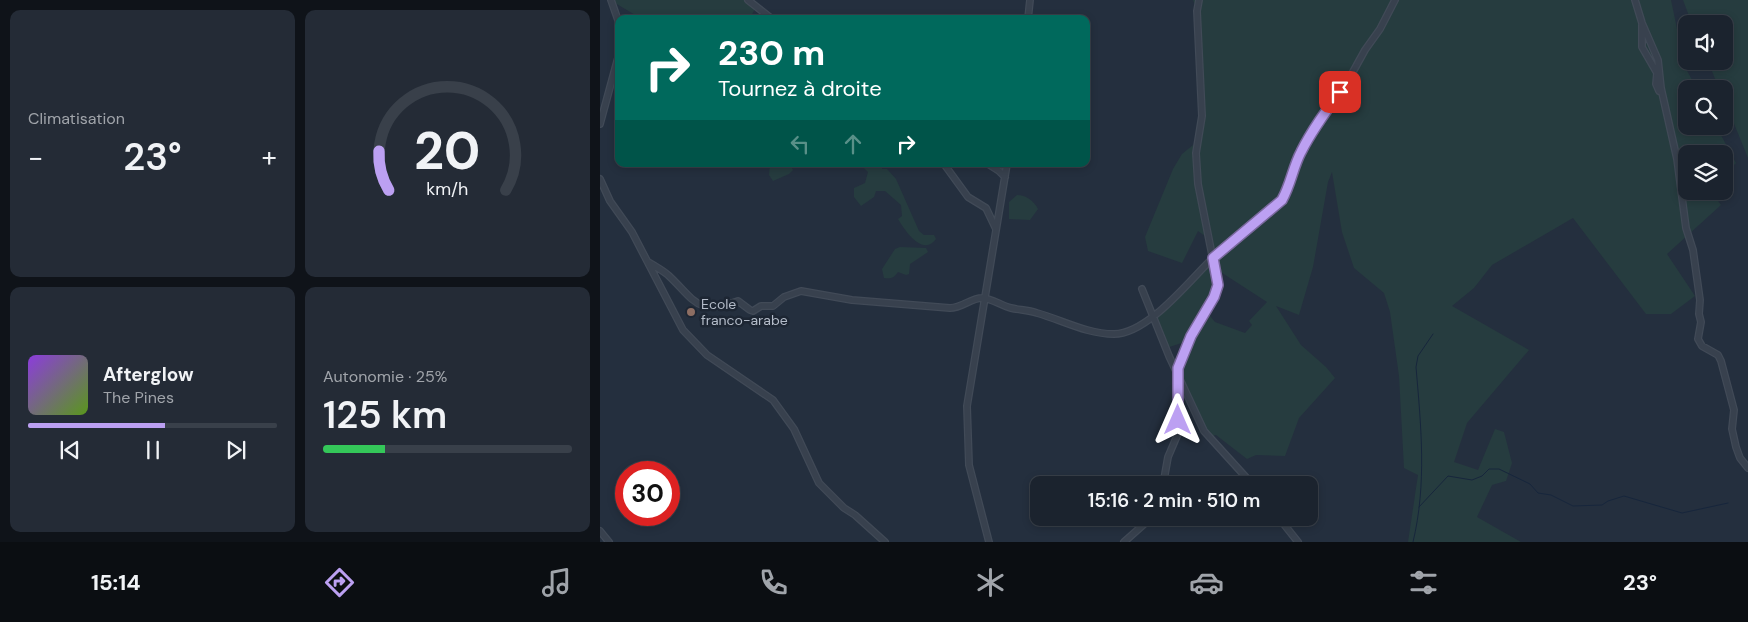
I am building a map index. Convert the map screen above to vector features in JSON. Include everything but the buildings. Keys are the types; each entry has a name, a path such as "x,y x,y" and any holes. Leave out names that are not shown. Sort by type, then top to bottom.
{"street":[{"path":"611,0 616,15"},
{"path":"748,0 767,15"},
{"path":"1028,15 1030,0"},
{"path":"1165,476 1168,457 1177,436 1177,374 1191,336 1218,285 1198,184 1196,153 1202,116 1197,11 1199,0"},
{"path":"648,262 668,275 689,299 701,306 724,306 738,301 750,310 753,310 762,306 772,306 784,297 801,291 852,300 950,308 959,308 978,298 985,298 1013,308 1039,313 1060,322 1110,334 1130,331 1183,291 1213,258 1282,200 1300,154 1321,117 1349,79 1365,50 1380,29 1395,0"},
{"path":"1635,0 1642,23 1658,60 1664,100 1677,159 1686,228 1693,250 1698,277 1701,322 1698,339 1702,346 1718,355 1721,361 1734,410 1732,429 1736,447 1740,458 1748,468"},
{"path":"1642,23 1642,47 1657,73 1656,84 1664,100"},
{"path":"600,124 615,69"},
{"path":"946,167 968,197 986,208 996,229"},
{"path":"994,167 1005,177"},
{"path":"989,542 969,465 967,406 1007,167"},
{"path":"600,179 610,201 628,226 684,330 707,355 773,400 794,429 819,483 844,508 856,515 886,542"},
{"path":"1142,289 1177,374 1204,431 1245,476"},
{"path":"1124,542 1142,526"},
{"path":"1285,526 1298,542"},
{"path":"600,532 609,542"}],"green space":[{"path":"610,0 752,0 757,4 752,15 635,15"},
{"path":"1193,0 1671,0 1678,34 1678,70 1687,70 1692,80 1678,80 1678,135 1721,135 1726,145 1678,145 1678,200 1717,200 1721,205 1667,254 1695,296 1671,314 1646,314 1573,218 1492,265 1474,288 1452,306 1529,350 1467,423 1454,462 1478,470 1495,429 1504,432 1512,463 1506,481 1492,485 1477,517 1521,542 1408,542 1418,475 1404,468 1399,376 1390,312 1384,293 1354,268 1342,232 1332,172 1328,182 1313,267 1299,315 1276,306 1301,345 1326,367 1335,378 1299,418 1285,456 1256,455 1247,459 1216,435 1209,437 1177,374 1188,341 1166,348 1153,316 1213,258 1209,239 1198,231 1182,263 1148,251 1145,237 1173,169 1182,154 1198,141 1202,116 1197,11","holes":["1216,269 1267,302 1249,321 1252,325 1245,333 1215,322 1206,311 1218,285"]},
{"path":"1683,0 1748,0 1748,158 1733,121 1733,80 1715,80 1712,70 1733,70 1733,15 1689,15"},
{"path":"770,167 792,167 793,170 789,174 773,181 769,175"},
{"path":"863,167 882,167 882,169 887,169 896,179 919,231 924,235 934,235 936,239 931,244 920,244 905,230 898,219 902,216 901,205 885,191 876,191 874,197 861,206 854,197 854,188 865,183 868,172"},
{"path":"1017,195 1029,199 1038,209 1030,220 1009,219 1009,202"},
{"path":"900,247 926,248 928,252 910,264 909,274 906,275 898,272 892,278 884,278 882,269 895,249"}],"waterway":[{"path":"1413,542 1420,498 1422,455 1416,367 1418,356 1433,334"},
{"path":"1419,507 1448,476 1472,480 1482,476 1489,469 1499,469 1530,484 1538,493 1551,495 1573,506 1602,505 1624,496 1682,513 1728,503"}],"place":[{"name":"Ecole franco-arabe","path":"691,312"}],"route":[{"path":"1178,420 1176,381 1178,368 1191,336 1214,297 1218,285 1213,258 1282,200 1300,154 1321,117 1340,92"}]}
